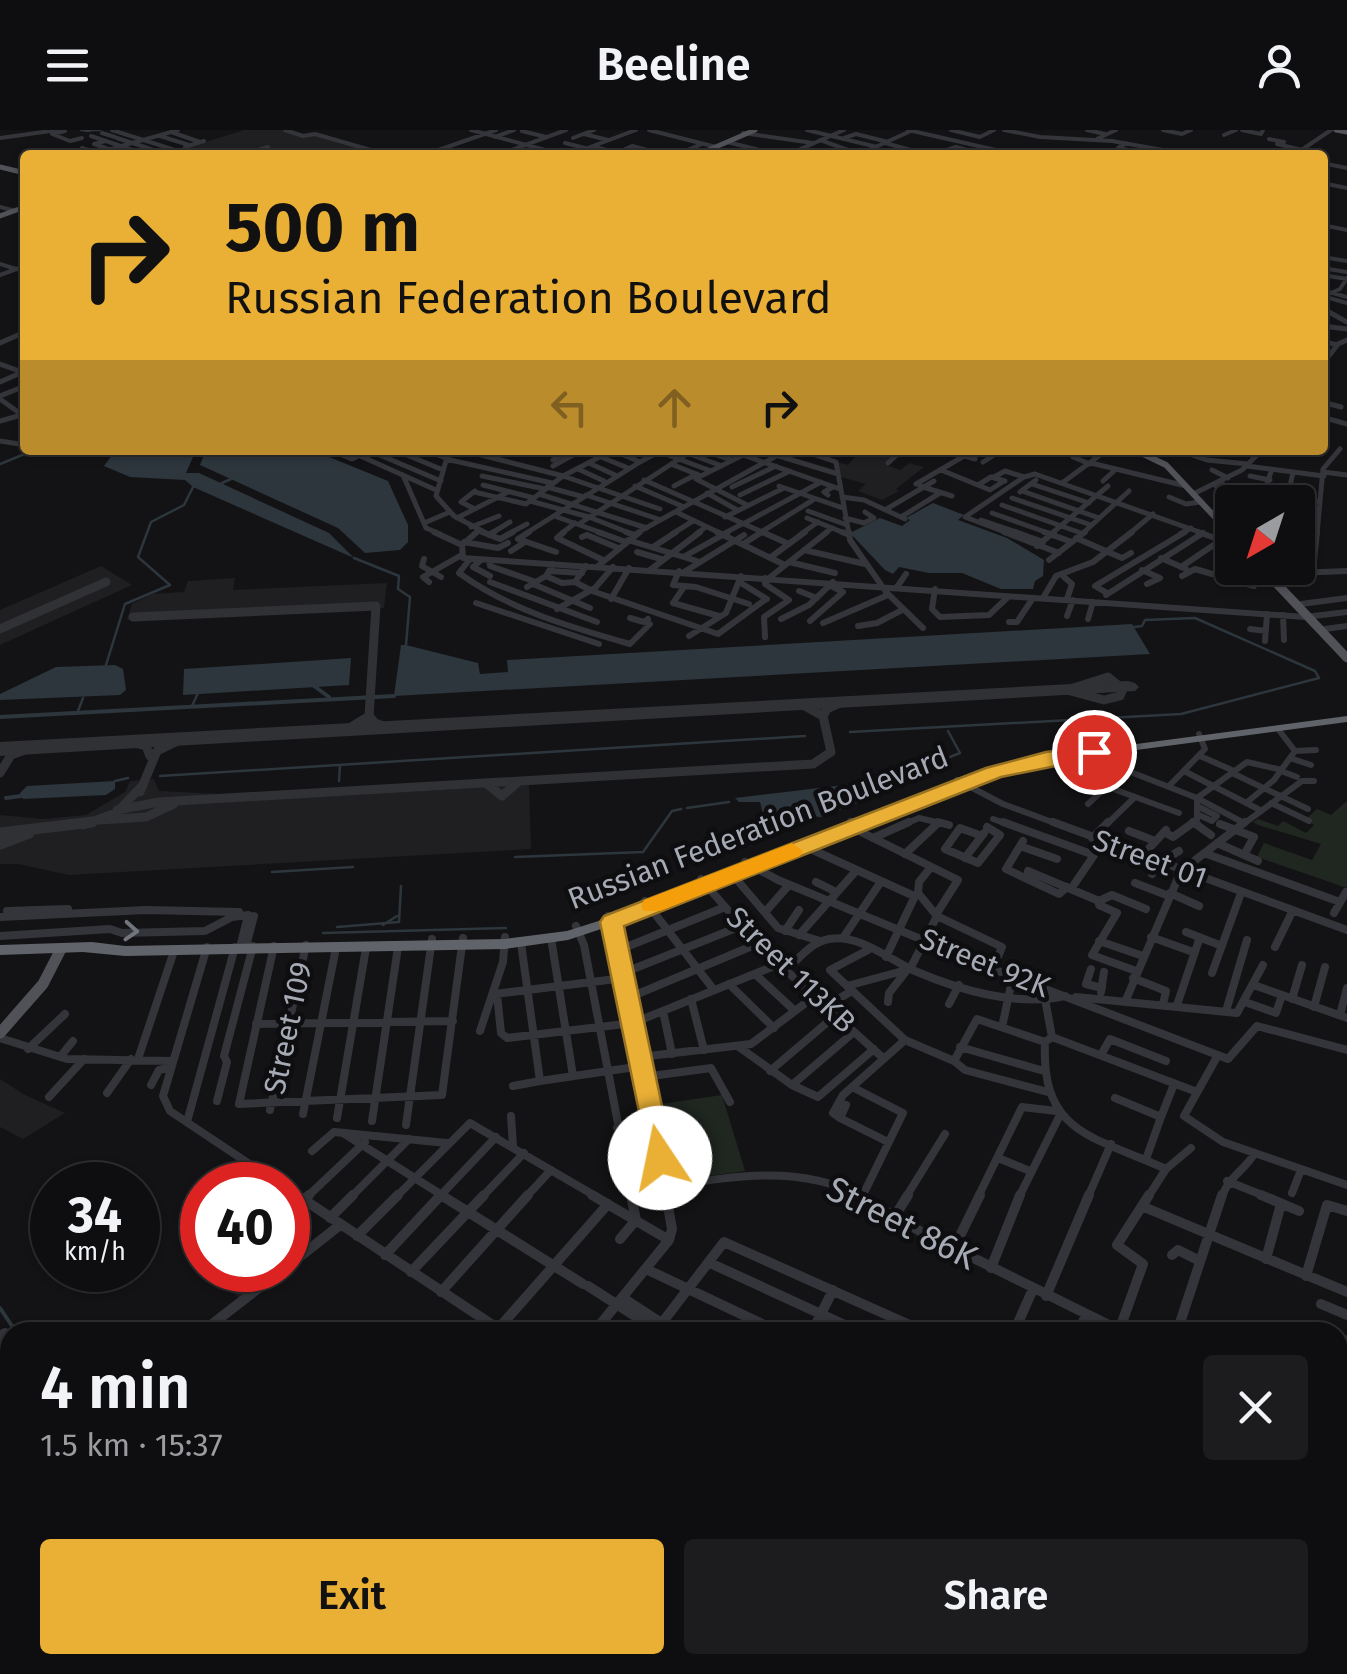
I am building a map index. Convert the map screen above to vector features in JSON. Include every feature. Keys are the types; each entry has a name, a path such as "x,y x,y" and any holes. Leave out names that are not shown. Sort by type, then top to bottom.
{"highway":[{"path":"1283,726 1347,716"},
{"path":"1283,726 1347,716"},
{"name":"Russian Federation Boulevard","path":"505,941 521,943 551,938 610,919 959,782 1021,764 1283,726"},
{"name":"Russian Federation Boulevard","path":"703,882 804,846 852,824"},
{"name":"Russian Federation Boulevard","path":"306,946 324,941 505,941 577,929"},
{"name":"Russian Federation Boulevard","path":"0,950 86,948 102,944 366,948 432,942"},
{"name":"Russian Federation Boulevard","path":"86,948 100,952 207,947"}],"main road":[{"path":"1333,130 1347,132"},
{"path":"699,150 727,142 746,131"},
{"path":"716,146 746,131"},
{"path":"0,215 20,208"},
{"path":"1148,455 1162,462 1214,512"},
{"path":"1150,455 1167,462 1215,518"},
{"path":"1280,585 1347,655"},
{"path":"1281,585 1347,655"},
{"path":"0,1034 37,996 62,949"}],"street":[{"path":"133,150 92,136 112,130 178,150"},
{"path":"117,137 94,144 110,150 178,130"},
{"path":"285,130 302,136 316,134 369,150"},
{"path":"471,130 518,142 554,134 610,150"},
{"path":"496,135 514,130"},
{"path":"507,150 529,137 546,137 566,130 608,140"},
{"path":"583,150 636,130"},
{"path":"648,130 693,150"},
{"path":"848,150 803,134 808,130 837,132 843,138 876,147"},
{"path":"950,130 980,136 994,130"},
{"path":"951,140 972,130 987,134"},
{"path":"1008,130 1042,137 1096,139 1143,150"},
{"path":"1033,140 1056,130"},
{"path":"1084,130 1105,134"},
{"path":"1096,139 1116,130"},
{"path":"1162,130 1182,134 1192,130"},
{"path":"1262,132 1258,137 1302,150 1333,130"},
{"path":"3,140 62,131 82,138 70,140 52,134 62,131"},
{"path":"746,131 813,143"},
{"path":"870,150 911,131 984,150"},
{"path":"171,132 202,141 174,150"},
{"path":"586,149 566,143 587,132"},
{"path":"798,150 837,132"},
{"path":"1235,132 1262,132"},
{"path":"102,133 151,150"},
{"path":"438,150 486,133"},
{"path":"843,138 856,134 915,150"},
{"path":"158,136 187,146"},
{"path":"529,137 546,137"},
{"path":"529,137 556,150"},
{"path":"174,141 186,138"},
{"path":"864,144 874,138"},
{"path":"727,142 760,150"},
{"path":"992,150 1002,142"},
{"path":"1272,142 1284,142"},
{"path":"1124,144 1118,148 1143,150"},
{"path":"966,150 973,145"},
{"path":"256,150 268,146"},
{"path":"699,150 716,146 735,150"},
{"path":"82,148 88,150"},
{"path":"802,148 810,150"},
{"path":"0,207 12,210"},
{"path":"0,264 16,269"},
{"path":"0,275 20,268"},
{"path":"1328,293 1345,280"},
{"path":"1345,280 1347,300"},
{"path":"1332,292 1347,300"},
{"path":"0,397 20,388"},
{"path":"15,390 20,393"},
{"path":"1328,404 1341,407"},
{"path":"1315,551 1324,474 1340,449"},
{"path":"342,455 352,459 359,456 436,492 450,512 474,529 509,543 522,540 556,552"},
{"path":"380,455 440,481"},
{"path":"407,455 444,470"},
{"path":"436,455 647,528"},
{"path":"436,492 447,455"},
{"path":"484,455 563,476 660,509 648,516"},
{"path":"483,472 500,455"},
{"path":"553,463 566,455"},
{"path":"474,492 526,504 563,476 604,455"},
{"path":"625,455 640,462"},
{"path":"670,455 717,468"},
{"path":"686,455 557,538 613,568 629,566 886,591 898,587 960,590 1106,602 1132,608 1248,615 1347,612"},
{"path":"696,455 735,478"},
{"path":"716,455 732,461"},
{"path":"674,486 743,455"},
{"path":"753,455 802,475 823,490"},
{"path":"816,455 836,462 847,534 865,564 902,610 924,628"},
{"path":"888,463 897,455"},
{"path":"956,455 971,463 985,455"},
{"path":"1062,483 1101,455"},
{"path":"1167,462 1175,455"},
{"path":"1194,455 1272,470 1347,475"},
{"path":"1169,498 1186,504 1257,455"},
{"path":"601,456 628,468"},
{"path":"403,475 426,528 463,543 498,548 522,540 604,481 651,456 722,484"},
{"path":"428,582 423,577 460,556 527,562 550,570 584,569 600,563 629,539 715,488 779,456 838,474"},
{"path":"1073,457 1156,482 1186,486"},
{"path":"952,496 916,484 962,458"},
{"path":"588,463 615,475"},
{"path":"669,465 683,476"},
{"path":"732,487 776,466"},
{"path":"578,469 604,481"},
{"path":"941,470 990,490 1004,481"},
{"path":"1040,544 1098,495 1115,470"},
{"path":"1212,470 1228,478"},
{"path":"1270,485 1272,470"},
{"path":"740,495 790,471"},
{"path":"978,485 1005,471 1024,477"},
{"path":"475,510 461,503 486,482 483,472"},
{"path":"1293,472 1288,496 1320,502"},
{"path":"1040,544 964,518 1024,477 1035,474 1215,538"},
{"path":"793,480 802,475"},
{"path":"699,476 747,505"},
{"path":"1250,476 1270,480"},
{"path":"994,477 1014,484"},
{"path":"644,480 789,544"},
{"path":"899,510 934,481"},
{"path":"1061,555 980,522 1034,482 1088,503"},
{"path":"1150,490 1156,482"},
{"path":"482,485 508,492 585,496 661,520"},
{"path":"635,486 684,508"},
{"path":"653,547 781,487 843,508"},
{"path":"665,570 798,494 838,491 899,510 940,493"},
{"path":"1022,491 1099,518"},
{"path":"412,497 436,492"},
{"path":"457,518 508,492"},
{"path":"541,492 566,511 629,539"},
{"path":"1049,560 1061,555 1129,492"},
{"path":"706,494 737,510"},
{"path":"467,498 488,504"},
{"path":"1012,498 1090,525"},
{"path":"750,604 673,585 682,572 762,532 813,500"},
{"path":"1002,505 1061,526 1076,538"},
{"path":"424,523 450,512"},
{"path":"676,512 770,557 835,573"},
{"path":"847,534 818,522 813,513 864,523 874,518 865,512"},
{"path":"992,513 1052,534 1076,538 1122,558 1131,553"},
{"path":"1154,515 1152,520 1159,524"},
{"path":"1042,598 1053,578 1064,577 1108,552 1154,515"},
{"path":"460,556 463,543 474,529 499,516"},
{"path":"557,517 700,562"},
{"path":"488,535 510,522"},
{"path":"770,557 818,522"},
{"path":"509,543 528,524"},
{"path":"650,570 698,532 699,524"},
{"path":"764,637 764,617 788,600 765,584 767,578 832,528"},
{"path":"1108,593 1091,586 1191,528"},
{"path":"698,532 714,539"},
{"path":"1110,613 1108,593 1202,533"},
{"path":"780,540 788,534"},
{"path":"591,542 579,536 587,535 618,548"},
{"path":"801,536 815,542"},
{"path":"1182,567 1215,545"},
{"path":"527,562 539,547"},
{"path":"804,550 865,564"},
{"path":"636,552 661,559"},
{"path":"1161,558 1190,571"},
{"path":"470,559 458,573 474,588 599,644"},
{"path":"440,567 426,560 422,566 442,577"},
{"path":"485,560 473,567 490,579 597,622"},
{"path":"485,560 499,571 590,608"},
{"path":"611,600 629,566"},
{"path":"544,619 591,591 613,568"},
{"path":"532,584 550,570 584,569"},
{"path":"565,591 584,569"},
{"path":"1182,576 1196,569 1254,586"},
{"path":"550,570 559,582"},
{"path":"1142,570 1160,578 1147,584"},
{"path":"1315,571 1347,570"},
{"path":"559,582 570,572"},
{"path":"898,587 906,574"},
{"path":"1064,577 1072,584 1067,616"},
{"path":"741,579 794,614"},
{"path":"689,636 720,616 733,600 741,579"},
{"path":"559,582 576,582 611,600 718,633 766,599"},
{"path":"781,619 794,614 832,584"},
{"path":"810,620 843,592 832,584"},
{"path":"684,587 672,603 720,616"},
{"path":"935,589 932,609 940,617 989,615 1008,596"},
{"path":"958,604 960,590"},
{"path":"823,623 879,604 886,591"},
{"path":"799,592 817,598"},
{"path":"976,606 979,592"},
{"path":"1009,622 1021,617 1033,598"},
{"path":"1301,604 1347,598"},
{"path":"1088,619 1094,602"},
{"path":"476,603 628,644 656,613"},
{"path":"858,626 884,620 902,610"},
{"path":"1265,641 1267,614"},
{"path":"1282,616 1284,640"},
{"path":"1021,617 1032,620"},
{"path":"630,618 664,628"},
{"path":"884,620 892,629"},
{"path":"1325,629 1347,626"},
{"path":"1250,629 1266,632"},
{"path":"1283,726 1292,754 1311,765"},
{"path":"1169,786 1205,749 1201,736"},
{"path":"1235,809 1266,788 1292,754 1316,750"},
{"path":"1090,751 1169,786 1197,809 1244,823"},
{"path":"1090,751 1098,772 1086,780 1179,813"},
{"path":"1200,756 1308,809"},
{"path":"1142,856 1165,830 1173,837 1214,786 1248,761 1297,780"},
{"path":"1088,804 1127,770"},
{"path":"1184,771 1260,810"},
{"path":"1231,795 1250,780"},
{"path":"1125,1002 1181,871 1204,853 1214,839 1235,830 1304,780 1314,781"},
{"name":"Street 01","path":"959,782 1028,818 1058,825 1347,930"},
{"path":"1092,838 1135,798"},
{"path":"1272,802 1309,821"},
{"path":"965,858 1004,804"},
{"path":"1197,809 1214,839 1258,861"},
{"path":"873,838 919,818 949,825"},
{"path":"992,819 1094,855"},
{"path":"905,854 938,823"},
{"path":"852,824 958,880 908,969 889,993 888,1002"},
{"path":"1220,824 1254,838 1245,854"},
{"path":"1041,868 1049,856 1050,838 1058,825"},
{"path":"959,829 984,832 1000,834 979,862 944,849 959,829"},
{"path":"1129,831 1155,841"},
{"path":"1049,856 1022,843 1006,869 1060,894 1104,842"},
{"path":"804,846 880,883 916,895 937,915 1002,946 994,969"},
{"path":"1152,874 1160,863 1179,851"},
{"path":"1204,853 1340,902"},
{"name":"Street 92K","path":"747,865 994,969 1223,1057"},
{"path":"886,957 919,882 931,867"},
{"path":"1028,871 1100,900 1112,895 1146,909"},
{"path":"799,935 855,872"},
{"path":"732,874 774,924 820,942"},
{"name":"Street 113KB","path":"703,882 758,944 884,1058"},
{"path":"816,882 836,892"},
{"path":"843,938 880,883"},
{"path":"1134,883 1194,906"},
{"path":"1278,906 1286,884"},
{"path":"766,911 789,885"},
{"path":"1334,913 1346,892"},
{"path":"1212,972 1241,893"},
{"path":"1100,900 1099,905 1118,914 1092,954 1166,991 1164,1004"},
{"path":"647,904 714,990"},
{"path":"619,950 725,907"},
{"path":"0,914 154,908 250,915"},
{"path":"98,930 103,915 206,908 216,913"},
{"path":"0,914 178,910"},
{"path":"785,931 799,910"},
{"path":"1274,947 1292,912"},
{"path":"0,936 98,930 205,931 232,917 250,915"},
{"path":"217,1101 250,915"},
{"path":"602,1322 669,1240 672,1224 610,919"},
{"path":"494,994 624,975 741,926"},
{"path":"577,929 636,1220"},
{"path":"1186,932 1222,946"},
{"path":"551,938 573,1076"},
{"path":"494,994 504,1036 633,1023 755,974 783,967 820,942 843,938 908,969 1011,997 1068,997 1238,1013 1263,965"},
{"path":"1151,938 1193,952"},
{"path":"1177,1005 1200,938"},
{"path":"1226,1011 1247,940"},
{"path":"480,1031 504,962 505,941"},
{"path":"1098,941 1143,956"},
{"path":"406,1125 432,942"},
{"path":"274,946 238,1102 271,1106 442,1095 462,942"},
{"path":"521,943 540,1081"},
{"path":"628,998 758,944"},
{"path":"187,1122 244,946"},
{"name":"Street 109","path":"271,1106 306,946"},
{"path":"207,947 163,1096 170,1112 247,1162"},
{"path":"372,1120 398,947"},
{"path":"303,1114 336,948"},
{"path":"337,1118 366,948"},
{"path":"868,950 830,969 904,1040 954,1061 965,1070 1048,1092"},
{"path":"107,1093 135,1059 174,951"},
{"path":"1292,998 1302,965"},
{"path":"1314,1007 1325,967"},
{"path":"826,1006 849,988 908,969"},
{"path":"1091,969 1086,984 1102,988"},
{"path":"1100,1000 1104,972"},
{"path":"755,974 795,1011"},
{"path":"1002,1027 1013,976"},
{"path":"729,984 774,1028"},
{"path":"949,1004 959,985"},
{"path":"1254,985 1343,1017 1347,988"},
{"path":"1244,1002 1277,1013 1282,995"},
{"path":"642,1067 672,1054 739,1047 774,1028 814,996"},
{"path":"691,999 704,1050"},
{"path":"1044,999 1049,1039 1044,1071 1058,1113"},
{"path":"663,1010 672,1054"},
{"path":"28,1048 65,1014"},
{"path":"770,1071 836,1015"},
{"path":"954,1061 977,1019 1101,1055 1197,1092"},
{"path":"256,1024 452,1021"},
{"path":"1347,1050 1258,1026 1223,1057 1184,1116 1224,1142 1347,1186"},
{"path":"792,1085 854,1032"},
{"path":"0,1034 60,1058 135,1059 170,1064"},
{"path":"1101,1055 1110,1039 1167,1058 1160,1078"},
{"path":"888,1142 840,1118 834,1110 852,1087 904,1040"},
{"path":"60,1058 73,1041"},
{"path":"739,1047 792,1085 820,1096 874,1049"},
{"path":"960,1048 1044,1071"},
{"path":"44,1082 53,1093 84,1060"},
{"path":"151,1086 159,1070 170,1064"},
{"path":"514,1086 607,1070 710,1068 730,1102"},
{"path":"1146,1159 1174,1084"},
{"path":"852,1087 902,1110 862,1195"},
{"path":"1115,1098 1161,1117"},
{"path":"840,1118 846,1105"},
{"path":"954,1248 1022,1107 1058,1113 1111,1144 1166,1169"},
{"path":"991,1268 1058,1113"},
{"path":"511,1116 513,1146"},
{"path":"357,1236 470,1123 669,1240"},
{"path":"618,1128 653,1124"},
{"path":"344,1133 648,1322"},
{"path":"312,1152 330,1134 344,1133 447,1143"},
{"path":"895,1216 946,1134"},
{"path":"310,1194 371,1135"},
{"path":"385,1254 496,1136"},
{"path":"330,1218 409,1139"},
{"path":"1046,1296 1111,1144"},
{"path":"1124,1322 1143,1264 1116,1248 1166,1169 1191,1148"},
{"path":"411,1272 524,1153"},
{"path":"1180,1322 1227,1181 1246,1167 1254,1153"},
{"path":"998,1158 1030,1172"},
{"path":"441,1292 552,1170"},
{"path":"1292,1193 1301,1170"},
{"name":"Street 86K","path":"666,1187 777,1174 810,1178 862,1195 991,1268 1102,1322"},
{"path":"1227,1181 1299,1211"},
{"path":"310,1204 484,1321"},
{"path":"508,1322 608,1204"},
{"path":"1266,1258 1281,1204"},
{"path":"1306,1276 1327,1204 1347,1210"},
{"path":"1144,1207 1347,1292"},
{"path":"620,1238 636,1220"},
{"path":"310,1248 340,1225"},
{"path":"665,1322 724,1242 901,1322"},
{"path":"1172,1255 1178,1250 1200,1261"},
{"path":"710,1262 838,1322"},
{"path":"648,1266 688,1290 757,1322"},
{"path":"1018,1322 1033,1289"},
{"path":"817,1322 832,1290"},
{"path":"215,1322 254,1292"},
{"path":"1321,1304 1347,1314"},
{"path":"1083,1322 1086,1314"}],"shaded area":[{"path":"244,130 281,130 303,137 312,134 367,150 180,150"},
{"path":"112,455 194,455 186,473 199,473 329,533 354,558 193,487 185,480 130,477 104,466"},
{"path":"204,455 324,455 388,481 408,525 408,542 400,550 365,553 338,528 200,465"},
{"path":"857,455 891,455 886,465 900,470 909,463 924,467 896,489 899,491 882,500 858,491 866,484 841,477 838,462 848,465"},
{"path":"933,503 964,515 958,520 1007,538 1044,560 1043,576 1035,581 1033,589 1001,589 962,573 929,573 899,567 893,574 850,533 880,518 902,526 910,520 906,518"},
{"path":"101,566 132,585 0,645 0,610"},
{"path":"235,578 233,590 387,583 384,608 127,620 132,604 153,594 184,592 188,581"},
{"path":"1132,624 1150,654 394,696 401,645 478,663 480,674 508,672 507,660"},
{"path":"351,658 349,685 183,695 184,669"},
{"path":"115,665 123,669 126,690 120,695 0,700 0,694 56,667"},
{"path":"154,779 159,791 221,794 317,789 317,797 529,785 531,849 69,875 0,864 0,815 43,819 86,815 125,792 130,781"},
{"path":"115,781 115,789 106,795 23,799 20,793 27,786"},
{"path":"878,781 887,792 821,817 810,816 767,831 760,802 739,802 735,798"},
{"path":"1347,801 1347,888 1257,857 1264,843 1312,860 1321,844 1253,822 1258,819 1278,826 1283,821 1306,833 1314,825 1307,818 1317,809 1331,815"},
{"path":"0,1079 65,1113 23,1139 0,1127"},
{"path":"722,1095 745,1171 669,1181 654,1105"}],"waterway":[{"path":"81,130 100,130"},
{"path":"0,464 22,455"},
{"path":"222,483 231,479"},
{"path":"106,665 125,604 170,585 138,557 151,522 184,505 193,487"},
{"path":"354,558 399,576 398,589 410,597 406,645"},
{"path":"850,732 1181,714 1319,678 1315,671 1195,618 1145,620 1142,626 1134,627"},
{"path":"314,686 329,697"},
{"path":"192,706 198,693"},
{"path":"0,717 394,696"},
{"path":"78,711 83,698"},
{"path":"915,771 960,753 948,731"},
{"path":"160,776 805,736"},
{"path":"339,781 340,766"},
{"path":"880,784 900,776"},
{"path":"115,781 128,778"},
{"path":"6,798 21,796"},
{"path":"687,808 729,802"},
{"path":"515,857 643,852 672,811 681,809"},
{"path":"272,872 353,867"},
{"path":"386,923 399,922 401,886"},
{"path":"386,923 397,916"},
{"path":"337,927 386,923"},
{"path":"323,933 506,928"},
{"path":"0,1308 9,1322"}],"taxiway":[{"path":"0,629 106,582"},
{"path":"133,617 376,606 369,716"},
{"path":"1108,677 1123,689 1120,696 1104,700 1067,690 1108,677"},
{"path":"823,716 827,709 840,703"},
{"path":"803,705 823,716"},
{"path":"346,730 369,716"},
{"path":"369,716 375,723 390,728"},
{"path":"119,810 159,802 813,764 831,752 823,716"},
{"path":"140,792 157,751 182,739"},
{"path":"130,742 146,746 150,756"},
{"path":"0,773 11,755 33,747"},
{"path":"487,784 502,796 518,782"},
{"path":"119,810 142,786"},
{"path":"99,820 146,817 174,804"},
{"path":"91,822 119,810"},
{"path":"0,833 91,822"},
{"path":"83,825 91,822"},
{"path":"0,844 29,833"}],"runway":[{"path":"0,749 1128,687"}],"slow traffic":[{"path":"652,906 792,851"}],"route":[{"path":"660,1158 612,922 994,772 1094,752"}]}
